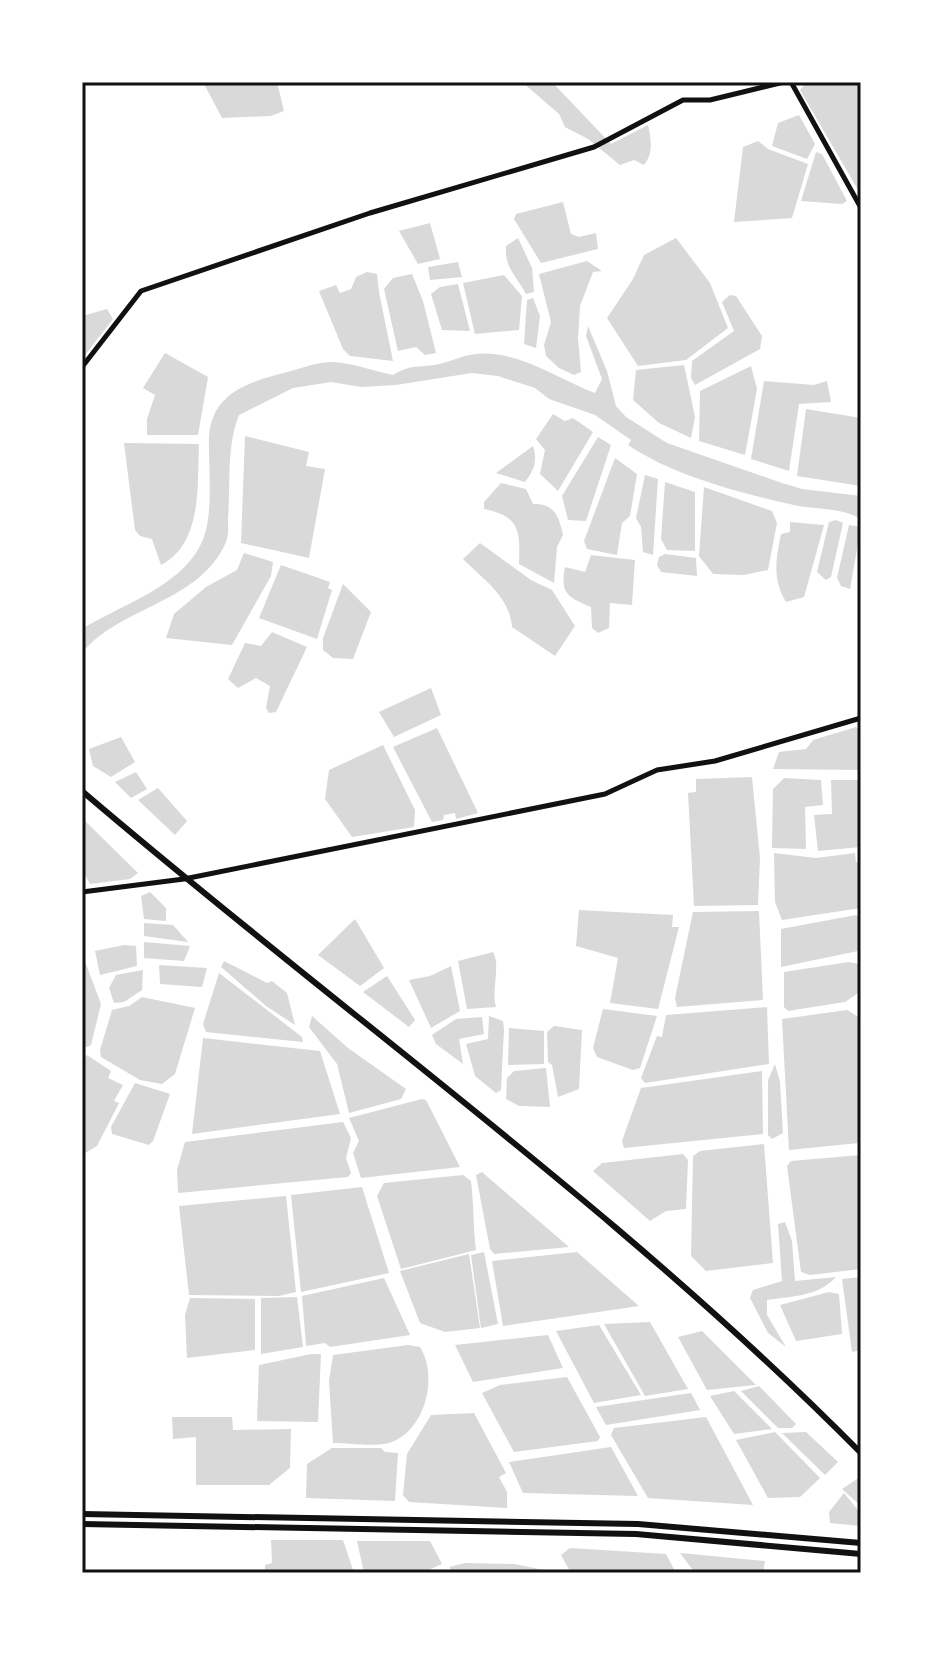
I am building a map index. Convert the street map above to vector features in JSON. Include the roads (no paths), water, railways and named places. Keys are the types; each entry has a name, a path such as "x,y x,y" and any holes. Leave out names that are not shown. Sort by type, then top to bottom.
{"main road":[{"path":"82,791 184,879 653,1256 861,1453"},
{"path":"82,1514 638,1524 861,1543"},
{"path":"82,1524 636,1534 861,1554"}],"street":[{"path":"82,367 141,291 370,213 594,147 683,100 710,100 784,82"},
{"path":"791,82 861,208"},
{"path":"82,892 184,879 605,794 657,770 715,761 861,718"}]}
